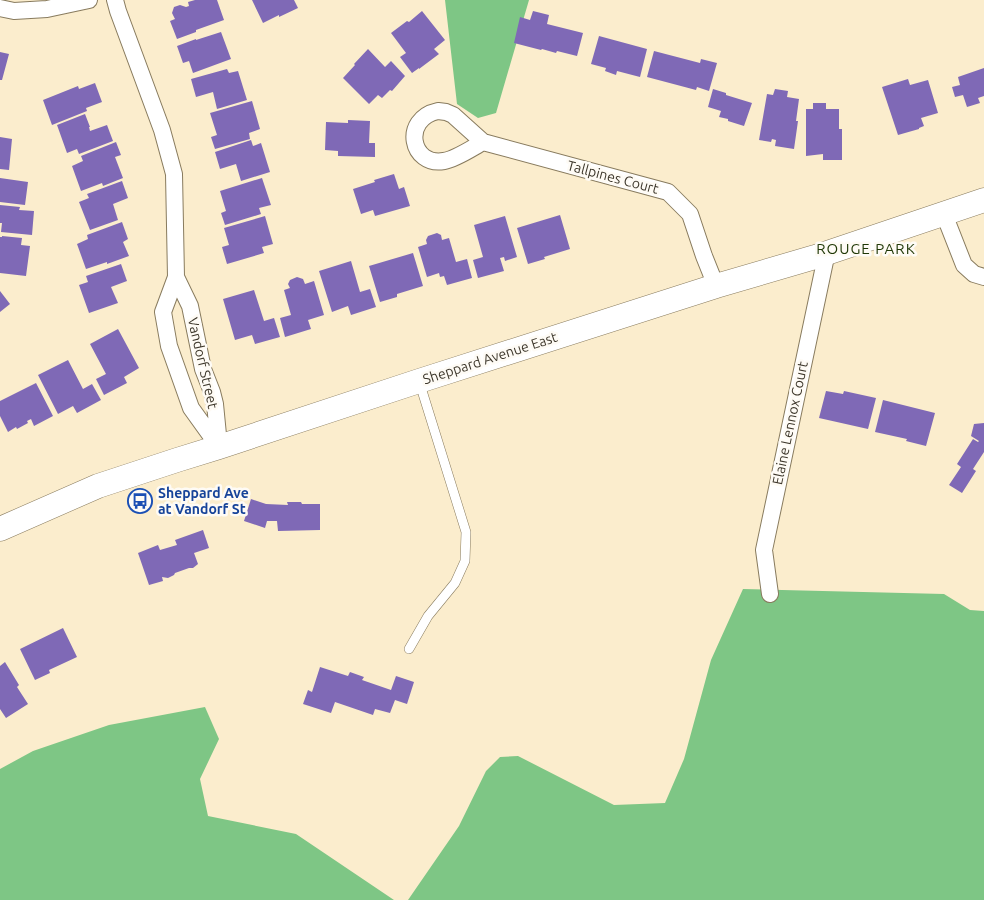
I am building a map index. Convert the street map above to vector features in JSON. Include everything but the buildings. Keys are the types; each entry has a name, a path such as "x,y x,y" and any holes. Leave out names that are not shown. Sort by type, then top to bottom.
{"main road":[{"name":"Sheppard Avenue East","path":"0,530 98,486 984,200"}],"street":[{"path":"0,8 14,11 47,9 90,0"},
{"name":"Vandorf Street","path":"115,0 162,130 174,174 176,277 163,312 168,346 192,408 219,447"},
{"name":"Tallpines Court","path":"483,142 668,192 690,214 716,286"},
{"path":"944,214 964,265 974,274 984,277"},
{"name":"Elaine Lennox Court","path":"770,594 764,550 827,252"},
{"name":"Vandorf Street","path":"176,277 190,306 203,369 212,392 219,447"}],"lane":[{"path":"409,649 428,616 455,583 465,561 466,532 419,381"}],"green space":[{"path":"445,0 529,0 496,113 478,118 457,104"},
{"path":"743,589 944,594 970,610 984,611 984,900 408,900 459,826 486,771 500,757 518,756 614,805 665,803 684,759 711,660"},
{"path":"205,707 219,739 200,779 208,816 296,834 394,900 0,900 0,769 33,751 109,725"}],"place":[{"name":"Sheppard Ave at Vandorf St","path":"140,501"}],"district":[{"name":"ROUGE PARK","path":"866,248"}]}
